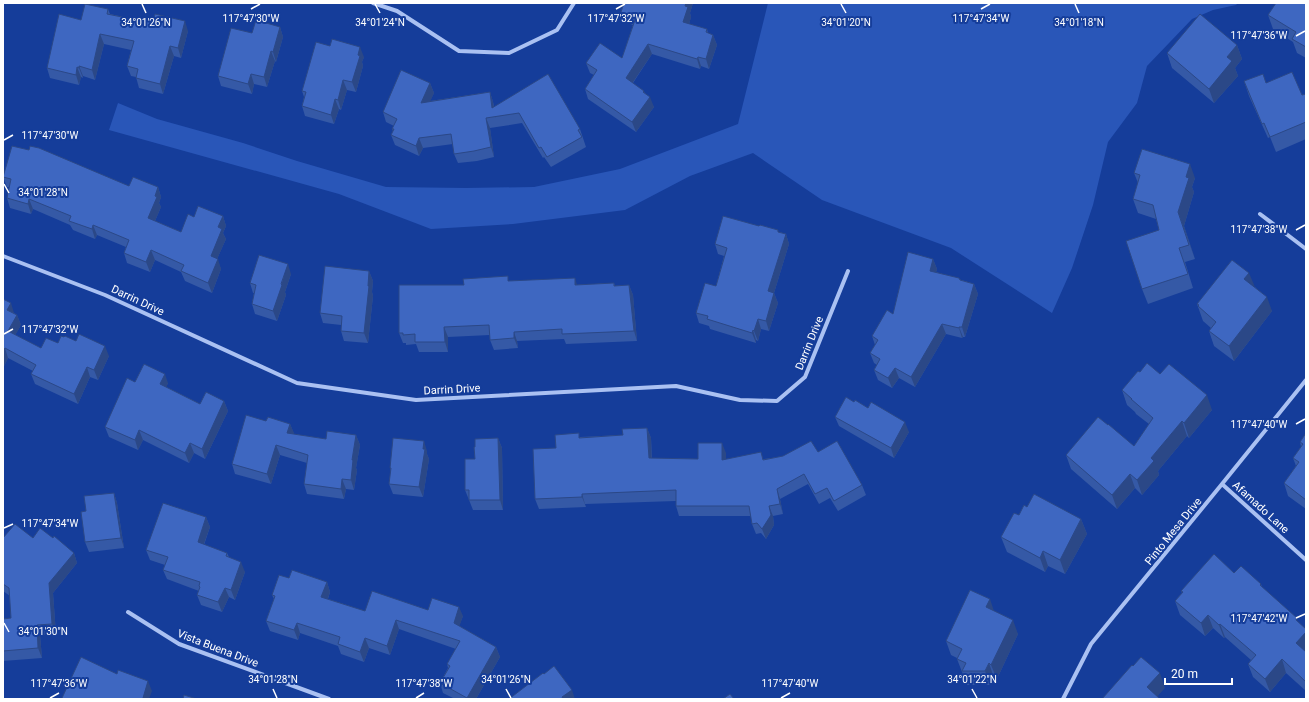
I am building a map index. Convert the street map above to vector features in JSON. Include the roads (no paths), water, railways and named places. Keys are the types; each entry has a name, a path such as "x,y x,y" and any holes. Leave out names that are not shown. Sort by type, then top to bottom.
{"street":[{"path":"373,3 397,11 459,51 509,53 557,30 574,3"},
{"path":"1260,214 1306,249"},
{"name":"Darrin Drive","path":"3,256 105,295 297,384 416,400 676,386 740,400 777,401 805,377 848,271"},
{"name":"Pinto Mesa Drive","path":"1063,699 1091,644 1306,380"},
{"name":"Afamado Lane","path":"1222,484 1306,560"},
{"name":"Vista Buena Drive","path":"128,612 179,644 328,699"}]}
